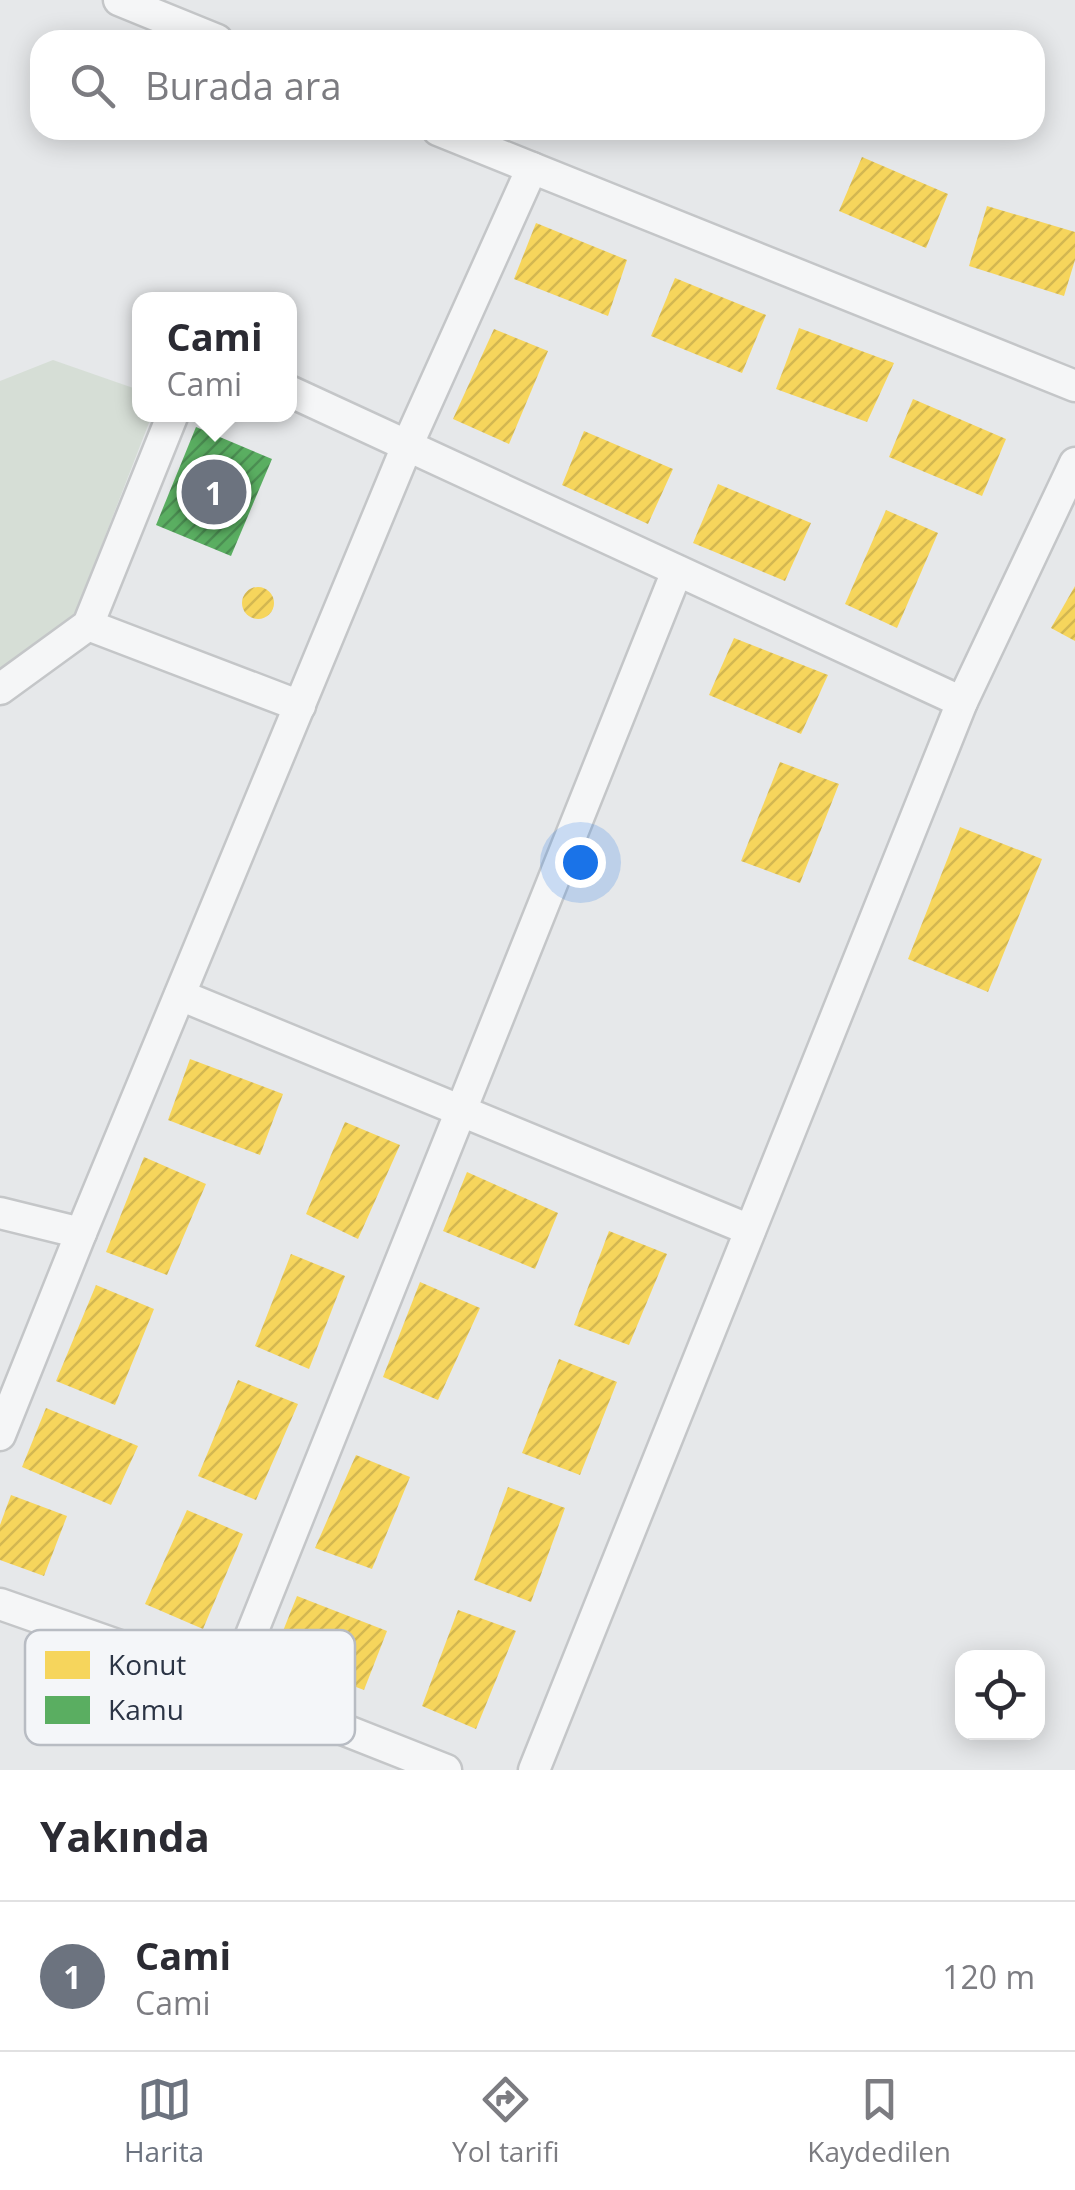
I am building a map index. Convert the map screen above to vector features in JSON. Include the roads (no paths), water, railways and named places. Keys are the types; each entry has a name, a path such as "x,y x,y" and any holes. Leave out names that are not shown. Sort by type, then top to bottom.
{"street":[{"path":"119,0 193,30"},
{"path":"463,140 1075,386"},
{"path":"0,1436 407,446 532,168"},
{"path":"297,395 962,702"},
{"path":"0,690 88,625 170,422"},
{"path":"534,1770 962,702 1075,463"},
{"path":"253,1630 677,571"},
{"path":"88,625 300,706"},
{"path":"180,995 750,1230"},
{"path":"0,1213 81,1234"},
{"path":"0,1604 74,1630"},
{"path":"355,1734 446,1770"}],"place":[{"name":"Cami","path":"214,492"}]}
